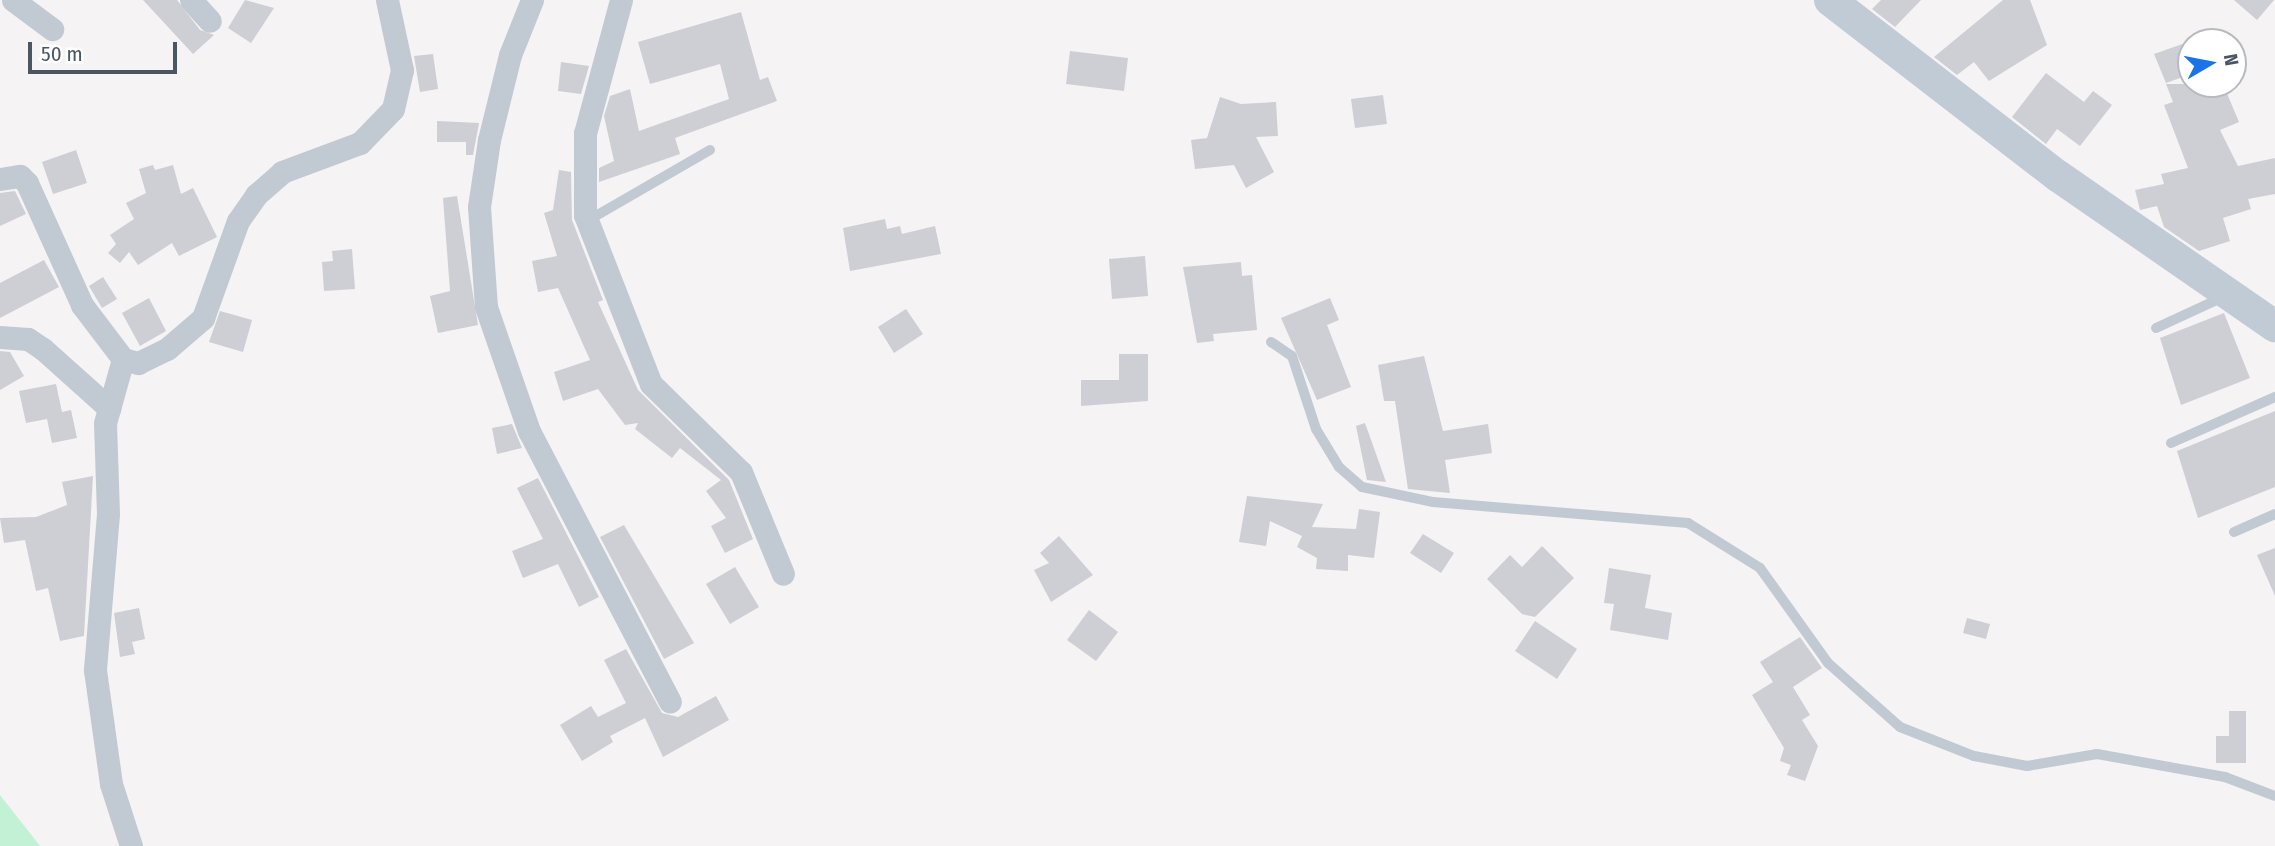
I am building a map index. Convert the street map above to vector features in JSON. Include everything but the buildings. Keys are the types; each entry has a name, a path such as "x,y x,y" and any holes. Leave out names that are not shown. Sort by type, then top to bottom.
{"street":[{"path":"13,0 52,29"},
{"path":"191,0 210,21"},
{"path":"0,179 20,176 27,183 82,305 123,359 138,363 195,329 238,221 256,195 282,172 360,143 393,109 402,70 387,0"},
{"path":"532,0 510,55 486,153 479,207 486,307 529,431 670,702"},
{"path":"621,0 585,133 581,179 587,220 651,384 741,472 783,574"},
{"path":"1830,0 2058,176 2275,326"},
{"path":"0,337 28,339 43,349 109,408"},
{"path":"123,359 109,408 95,694 111,783 131,846"}],"lane":[{"path":"587,220 710,150"},
{"path":"2156,328 2229,294"},
{"path":"1271,342 1292,356 1316,429 1339,467 1362,488 1433,502 1688,523 1760,568 1828,663 1900,727 1974,756 2027,766 2097,754 2225,777 2275,795"},
{"path":"2171,443 2275,397"},
{"path":"2234,532 2275,514"}],"green space":[{"path":"0,795 40,846 0,846"}]}
